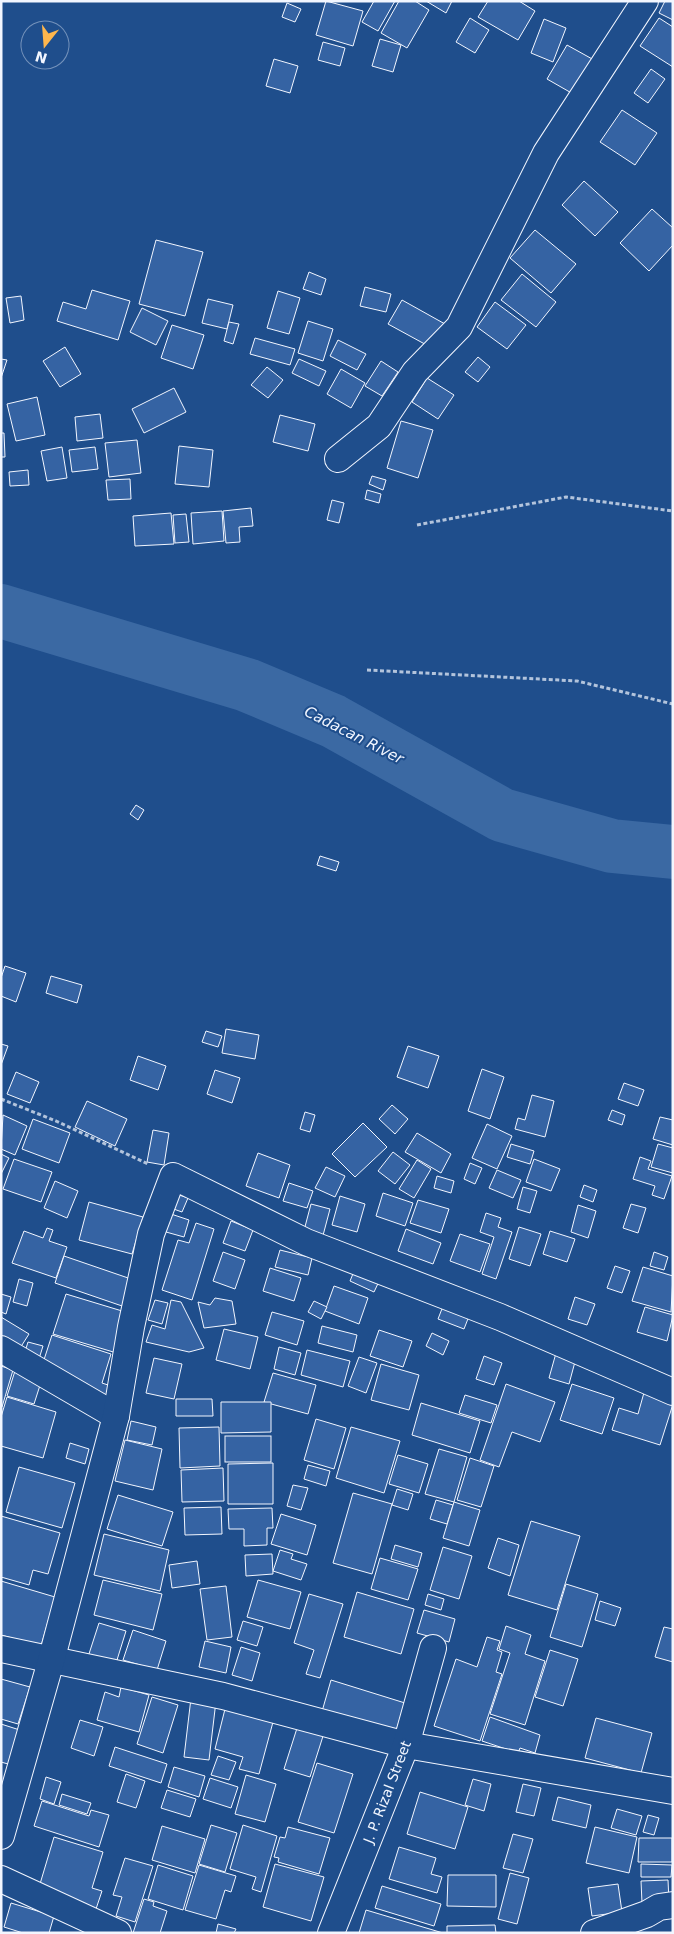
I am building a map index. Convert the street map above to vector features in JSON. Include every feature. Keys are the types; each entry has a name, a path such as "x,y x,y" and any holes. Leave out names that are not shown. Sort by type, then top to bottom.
{"street":[{"path":"338,460 379,426 415,372 459,327 546,153 645,1"},
{"path":"1,1836 52,1661 116,1416 131,1327 151,1234 173,1176 306,1242 500,1317 673,1392"},
{"path":"1,1349 116,1416"},
{"name":"J. P. Rizal Street","path":"331,1933 406,1745 433,1648"},
{"path":"1,1649 223,1696 406,1745 673,1791"},
{"path":"1,1879 118,1933"},
{"path":"594,1933 647,1914 659,1907 673,1905"}],"path":[{"path":"417,526 566,497 673,512"},
{"path":"366,670 577,681 673,704"},
{"path":"1,1099 93,1137 173,1176"}],"building":[{"path":"326,1 363,11 353,46 316,35"},
{"path":"374,1 395,1 378,31 362,22"},
{"path":"399,1 415,1 429,10 407,48 381,33"},
{"path":"426,1 452,1 446,13"},
{"path":"488,1 519,1 535,11 518,40 478,17"},
{"path":"665,1 673,1 673,20 659,13"},
{"path":"287,3 301,9 295,22 282,17"},
{"path":"470,18 489,30 475,53 456,42"},
{"path":"659,18 673,27 673,67 640,46"},
{"path":"544,19 566,28 553,62 531,53"},
{"path":"380,39 401,45 393,72 372,66"},
{"path":"323,42 345,48 340,66 318,60"},
{"path":"567,45 594,60 575,95 547,79"},
{"path":"274,59 298,66 290,93 266,86"},
{"path":"651,69 665,79 648,103 634,93"},
{"path":"622,110 657,133 635,165 600,142"},
{"path":"584,181 618,212 595,236 562,205"},
{"path":"652,209 673,228 673,245 649,271 620,243"},
{"path":"535,230 576,264 551,293 510,258"},
{"path":"156,240 203,252 185,316 139,304"},
{"path":"309,272 326,279 321,295 303,289"},
{"path":"522,274 556,302 536,327 501,300"},
{"path":"365,287 391,294 386,312 360,306"},
{"path":"92,290 130,301 118,340 57,321 63,302 86,309"},
{"path":"278,291 300,298 289,334 267,328"},
{"path":"21,296 24,320 10,323 6,298"},
{"path":"208,299 233,305 227,329 202,323"},
{"path":"402,300 445,324 432,348 388,324"},
{"path":"495,302 526,325 507,349 477,327"},
{"path":"142,308 168,321 156,345 130,332"},
{"path":"308,321 333,329 323,361 298,353"},
{"path":"229,322 239,324 233,344 224,341"},
{"path":"172,325 204,335 193,369 161,358"},
{"path":"255,338 295,349 290,365 250,354"},
{"path":"338,340 366,354 357,370 330,356"},
{"path":"65,347 81,374 60,387 43,361"},
{"path":"478,357 490,367 478,382 465,372"},
{"path":"1,359 7,360 1,378"},
{"path":"299,359 326,371 319,386 292,373"},
{"path":"381,361 398,372 382,396 365,386"},
{"path":"267,367 283,380 268,398 251,385"},
{"path":"341,369 365,383 351,408 327,394"},
{"path":"427,378 454,395 438,419 412,402"},
{"path":"174,388 186,412 144,433 132,409"},
{"path":"37,397 45,435 16,441 7,404"},
{"path":"100,414 103,438 77,441 75,417"},
{"path":"280,415 315,424 308,451 273,442"},
{"path":"401,421 433,430 418,478 387,468"},
{"path":"1,433 4,433 5,457 1,457"},
{"path":"137,440 141,473 109,477 105,443"},
{"path":"179,446 213,450 209,487 175,484"},
{"path":"62,447 67,478 47,481 41,451"},
{"path":"95,447 98,469 72,472 69,450"},
{"path":"28,470 29,485 10,486 9,472"},
{"path":"372,476 386,480 383,490 369,484"},
{"path":"130,479 131,499 108,500 106,480"},
{"path":"367,490 381,494 379,503 365,499"},
{"path":"332,500 344,503 339,523 327,520"},
{"path":"251,508 253,526 239,527 240,542 226,543 223,511"},
{"path":"222,511 224,541 193,544 191,513"},
{"path":"171,513 174,544 135,546 133,516"},
{"path":"186,514 189,542 175,543 173,515"},
{"path":"136,805 144,810 138,820 130,814"},
{"path":"320,856 339,862 336,871 317,865"},
{"path":"5,966 26,973 16,1002 1,996 1,978"},
{"path":"51,976 82,985 77,1003 46,993"},
{"path":"226,1029 259,1035 255,1059 222,1053"},
{"path":"206,1031 222,1036 218,1047 202,1042"},
{"path":"1,1044 8,1046 1,1065"},
{"path":"408,1046 439,1056 428,1088 397,1077"},
{"path":"138,1056 166,1066 158,1090 130,1080"},
{"path":"482,1069 504,1077 490,1119 468,1111"},
{"path":"215,1070 240,1078 232,1103 207,1094"},
{"path":"16,1072 39,1082 30,1103 7,1094"},
{"path":"624,1083 644,1090 638,1106 618,1099"},
{"path":"532,1095 554,1101 545,1137 515,1129 518,1118 525,1120"},
{"path":"87,1101 127,1119 115,1146 75,1127"},
{"path":"392,1105 408,1119 395,1134 379,1119"},
{"path":"612,1110 625,1115 622,1125 608,1120"},
{"path":"305,1112 315,1115 310,1132 300,1129"},
{"path":"3,1115 27,1126 15,1155 1,1149"},
{"path":"660,1117 673,1120 673,1145 653,1139"},
{"path":"33,1119 70,1133 59,1163 22,1149"},
{"path":"363,1123 387,1147 355,1177 332,1154"},
{"path":"487,1124 512,1136 497,1169 472,1158"},
{"path":"153,1130 169,1133 164,1165 147,1162"},
{"path":"417,1133 451,1154 441,1173 405,1152"},
{"path":"511,1144 534,1151 530,1164 507,1157"},
{"path":"658,1144 673,1148 673,1173 651,1167"},
{"path":"393,1152 410,1165 395,1184 378,1171"},
{"path":"258,1153 290,1165 279,1198 246,1186"},
{"path":"1,1154 9,1158 1,1174"},
{"path":"640,1157 651,1161 648,1169 672,1176 664,1199 652,1195 655,1186 633,1179"},
{"path":"14,1159 52,1172 41,1202 3,1189"},
{"path":"534,1159 560,1169 551,1191 526,1182"},
{"path":"417,1160 431,1169 414,1198 399,1189"},
{"path":"470,1163 482,1168 475,1184 464,1179"},
{"path":"326,1167 345,1176 335,1197 315,1188"},
{"path":"497,1170 521,1180 513,1198 489,1188"},
{"path":"437,1176 454,1181 451,1193 434,1188"},
{"path":"55,1181 78,1191 67,1218 44,1208"},
{"path":"289,1183 313,1191 307,1208 283,1201"},
{"path":"584,1185 597,1190 593,1202 580,1197"},
{"path":"523,1187 537,1191 530,1213 517,1209"},
{"path":"173,1193 188,1198 182,1212 168,1207"},
{"path":"383,1193 413,1203 405,1226 376,1216"},
{"path":"340,1196 365,1204 357,1232 332,1225"},
{"path":"418,1200 449,1209 441,1233 410,1223"},
{"path":"89,1202 143,1217 132,1254 79,1240"},
{"path":"311,1204 330,1209 321,1243 302,1238"},
{"path":"631,1204 646,1208 638,1233 623,1228"},
{"path":"578,1205 596,1211 588,1238 571,1232"},
{"path":"486,1213 501,1218 498,1227 512,1232 496,1279 482,1274 494,1237 480,1232"},
{"path":"171,1214 189,1220 184,1237 166,1232"},
{"path":"231,1221 253,1230 245,1251 223,1243"},
{"path":"196,1223 214,1229 192,1300 162,1290 178,1240 189,1243"},
{"path":"519,1227 541,1234 530,1266 509,1259"},
{"path":"47,1228 53,1230 49,1241 67,1247 56,1278 12,1263 24,1231 43,1238"},
{"path":"406,1229 441,1243 433,1264 398,1251"},
{"path":"550,1231 575,1239 567,1262 543,1254"},
{"path":"460,1234 490,1244 480,1272 450,1261"},
{"path":"280,1250 312,1258 308,1275 275,1267"},
{"path":"223,1252 245,1260 235,1289 213,1281"},
{"path":"654,1252 668,1257 664,1270 650,1266"},
{"path":"64,1256 134,1280 125,1307 55,1283"},
{"path":"357,1264 382,1275 374,1292 350,1281"},
{"path":"615,1266 630,1271 622,1293 607,1288"},
{"path":"643,1267 673,1276 671,1312 632,1301"},
{"path":"270,1268 301,1278 294,1301 263,1291"},
{"path":"19,1279 33,1283 27,1306 13,1302"},
{"path":"334,1286 368,1298 359,1324 325,1311"},
{"path":"1,1294 11,1297 6,1314 1,1312"},
{"path":"66,1294 132,1314 120,1354 53,1334"},
{"path":"575,1297 595,1304 587,1325 568,1319"},
{"path":"215,1298 232,1301 236,1324 204,1328 198,1302 210,1305"},
{"path":"155,1300 168,1303 162,1324 148,1320"},
{"path":"171,1300 181,1302 204,1348 189,1352 146,1342 152,1325 165,1329"},
{"path":"314,1301 327,1307 321,1319 308,1312"},
{"path":"445,1301 471,1311 464,1329 438,1319"},
{"path":"645,1307 673,1315 667,1341 637,1332"},
{"path":"272,1312 304,1321 297,1345 265,1335"},
{"path":"1,1317 29,1334 15,1356 1,1348"},
{"path":"322,1326 357,1335 353,1352 318,1343"},
{"path":"224,1329 258,1337 250,1369 216,1360"},
{"path":"379,1330 412,1341 403,1367 370,1356"},
{"path":"432,1333 449,1341 443,1355 426,1346"},
{"path":"52,1335 111,1354 102,1383 111,1386 107,1399 41,1369"},
{"path":"28,1342 43,1346 38,1362 23,1358"},
{"path":"279,1347 301,1353 295,1375 274,1369"},
{"path":"307,1350 350,1361 343,1387 301,1375"},
{"path":"556,1353 576,1358 569,1384 549,1378"},
{"path":"484,1356 502,1363 494,1385 476,1379"},
{"path":"359,1357 377,1363 366,1393 348,1386"},
{"path":"154,1358 182,1364 174,1399 146,1393"},
{"path":"381,1364 419,1375 409,1410 371,1400"},
{"path":"1,1366 13,1370 2,1407 1,1407"},
{"path":"15,1371 42,1379 34,1404 7,1396"},
{"path":"273,1373 316,1385 308,1414 264,1402"},
{"path":"506,1384 555,1402 540,1442 512,1432 499,1467 480,1460"},
{"path":"572,1384 614,1398 602,1434 560,1420"},
{"path":"645,1389 673,1404 660,1445 612,1430 619,1408 638,1414"},
{"path":"465,1395 497,1405 491,1423 459,1413"},
{"path":"7,1397 56,1412 43,1458 1,1446 1,1417"},
{"path":"176,1399 212,1399 213,1416 176,1416"},
{"path":"221,1402 271,1402 271,1432 221,1433"},
{"path":"421,1403 480,1421 470,1453 412,1435"},
{"path":"316,1419 346,1428 334,1469 304,1460"},
{"path":"131,1421 156,1427 152,1445 127,1440"},
{"path":"219,1427 220,1466 180,1468 179,1428"},
{"path":"351,1427 400,1441 384,1493 336,1478"},
{"path":"225,1436 271,1436 271,1462 225,1462"},
{"path":"125,1440 162,1449 153,1490 115,1481"},
{"path":"70,1443 89,1449 85,1464 66,1458"},
{"path":"439,1449 467,1457 454,1502 425,1494"},
{"path":"398,1455 428,1464 419,1493 389,1484"},
{"path":"470,1458 494,1466 481,1507 457,1500"},
{"path":"273,1463 273,1504 228,1504 228,1464"},
{"path":"308,1465 330,1471 326,1486 304,1479"},
{"path":"19,1467 75,1483 62,1528 6,1512"},
{"path":"223,1468 224,1501 182,1502 181,1470"},
{"path":"293,1485 308,1488 301,1510 287,1506"},
{"path":"397,1489 413,1494 408,1510 392,1505"},
{"path":"353,1493 392,1504 372,1574 333,1563"},
{"path":"118,1495 173,1512 162,1546 107,1529"},
{"path":"436,1500 453,1505 447,1524 430,1519"},
{"path":"454,1502 480,1510 469,1546 443,1538"},
{"path":"221,1507 222,1534 185,1535 184,1508"},
{"path":"272,1508 273,1528 267,1528 267,1545 244,1546 244,1529 229,1529 228,1509"},
{"path":"281,1514 316,1525 307,1555 271,1544"},
{"path":"1,1516 60,1533 48,1574 33,1570 29,1585 1,1577"},
{"path":"531,1521 580,1536 557,1610 508,1595"},
{"path":"104,1534 169,1550 160,1591 94,1575"},
{"path":"498,1538 519,1545 510,1576 488,1568"},
{"path":"395,1545 422,1553 418,1567 391,1559"},
{"path":"443,1547 472,1556 459,1599 430,1590"},
{"path":"280,1550 293,1554 291,1559 307,1564 301,1580 273,1571"},
{"path":"272,1554 273,1574 246,1576 245,1555"},
{"path":"380,1558 418,1569 408,1600 371,1589"},
{"path":"197,1561 200,1584 172,1588 169,1565"},
{"path":"103,1580 162,1594 153,1630 94,1615"},
{"path":"258,1580 301,1592 290,1629 247,1617"},
{"path":"1,1581 55,1597 41,1646 1,1635"},
{"path":"566,1584 598,1594 582,1647 550,1637"},
{"path":"226,1586 232,1637 207,1640 200,1589"},
{"path":"357,1592 414,1609 401,1654 344,1637"},
{"path":"309,1594 343,1604 320,1678 306,1674 314,1650 294,1643"},
{"path":"428,1594 444,1599 441,1610 425,1605"},
{"path":"600,1601 621,1608 615,1626 595,1620"},
{"path":"424,1610 455,1619 449,1642 417,1633"},
{"path":"243,1621 263,1627 257,1646 237,1640"},
{"path":"99,1623 126,1631 117,1660 135,1666 87,1660"},
{"path":"506,1626 531,1635 525,1654 545,1661 525,1725 490,1714 510,1653 499,1649"},
{"path":"664,1627 673,1629 673,1662 655,1657"},
{"path":"133,1630 166,1641 157,1670 123,1660"},
{"path":"487,1637 500,1641 497,1650 502,1652 496,1672 502,1674 480,1741 434,1726 456,1659 477,1667"},
{"path":"205,1641 231,1647 226,1673 199,1667"},
{"path":"241,1647 260,1653 252,1681 232,1675"},
{"path":"550,1650 578,1659 563,1706 535,1697"},
{"path":"1,1679 30,1687 18,1724 1,1719"},
{"path":"331,1680 405,1703 394,1737 321,1715"},
{"path":"121,1687 149,1695 139,1732 97,1720 105,1692 119,1697"},
{"path":"152,1697 178,1705 163,1753 137,1744"},
{"path":"191,1698 216,1701 209,1760 184,1757"},
{"path":"225,1709 273,1722 259,1774 239,1769 243,1757 215,1749"},
{"path":"490,1717 540,1735 535,1753 520,1748 518,1753 482,1741"},
{"path":"596,1718 652,1733 641,1773 585,1758"},
{"path":"80,1720 103,1727 94,1756 71,1748"},
{"path":"1,1724 26,1732 15,1766 1,1762"},
{"path":"298,1725 324,1733 310,1777 284,1769"},
{"path":"115,1747 167,1764 161,1783 109,1766"},
{"path":"218,1756 236,1762 229,1780 211,1775"},
{"path":"317,1763 353,1774 334,1833 298,1822"},
{"path":"174,1767 205,1776 199,1797 168,1787"},
{"path":"126,1774 145,1781 136,1808 117,1802"},
{"path":"246,1775 276,1784 265,1822 235,1814"},
{"path":"46,1777 61,1782 54,1804 40,1799"},
{"path":"210,1778 238,1787 231,1808 203,1799"},
{"path":"473,1779 491,1784 484,1811 465,1805"},
{"path":"523,1784 541,1788 534,1816 516,1812"},
{"path":"167,1790 196,1799 190,1817 161,1808"},
{"path":"420,1792 468,1807 455,1849 407,1834"},
{"path":"62,1794 91,1803 87,1814 59,1805"},
{"path":"558,1797 591,1805 586,1828 552,1820"},
{"path":"42,1801 89,1816 91,1810 109,1815 99,1847 34,1826"},
{"path":"617,1809 642,1816 636,1835 611,1828"},
{"path":"648,1815 659,1818 654,1835 643,1832"},
{"path":"211,1825 237,1833 225,1872 199,1864"},
{"path":"243,1825 277,1836 261,1892 252,1889 256,1877 230,1869"},
{"path":"162,1826 205,1839 195,1873 152,1860"},
{"path":"288,1827 330,1838 319,1874 278,1862 279,1858 274,1857 280,1837 285,1838"},
{"path":"595,1827 637,1837 629,1873 586,1863"},
{"path":"513,1834 533,1839 523,1873 503,1868"},
{"path":"54,1837 103,1852 92,1888 102,1891 95,1912 37,1894"},
{"path":"639,1838 672,1838 672,1862 638,1862"},
{"path":"399,1847 436,1858 431,1874 442,1877 437,1893 389,1879"},
{"path":"125,1858 153,1866 135,1922 116,1916 122,1897 113,1895"},
{"path":"275,1864 324,1877 311,1921 263,1907"},
{"path":"641,1864 672,1865 671,1877 641,1877"},
{"path":"158,1865 193,1876 183,1910 148,1899"},
{"path":"199,1865 236,1876 231,1892 225,1890 216,1919 185,1910"},
{"path":"510,1873 529,1878 517,1924 498,1919"},
{"path":"448,1875 496,1875 496,1907 447,1906"},
{"path":"668,1880 669,1902 642,1903 641,1881"},
{"path":"618,1884 622,1912 592,1916 588,1888"},
{"path":"382,1886 441,1904 434,1926 375,1908"},
{"path":"144,1899 154,1902 153,1906 167,1911 160,1933 133,1933"},
{"path":"11,1903 54,1916 49,1933 23,1933 4,1927"},
{"path":"366,1910 443,1933 359,1933"},
{"path":"218,1924 236,1929 234,1933 216,1933"},
{"path":"495,1925 496,1933 447,1933 447,1926"}],"waterway":[{"name":"Cadacan River","path":"1,611 247,685 333,721 502,815 612,846 673,852"}]}
